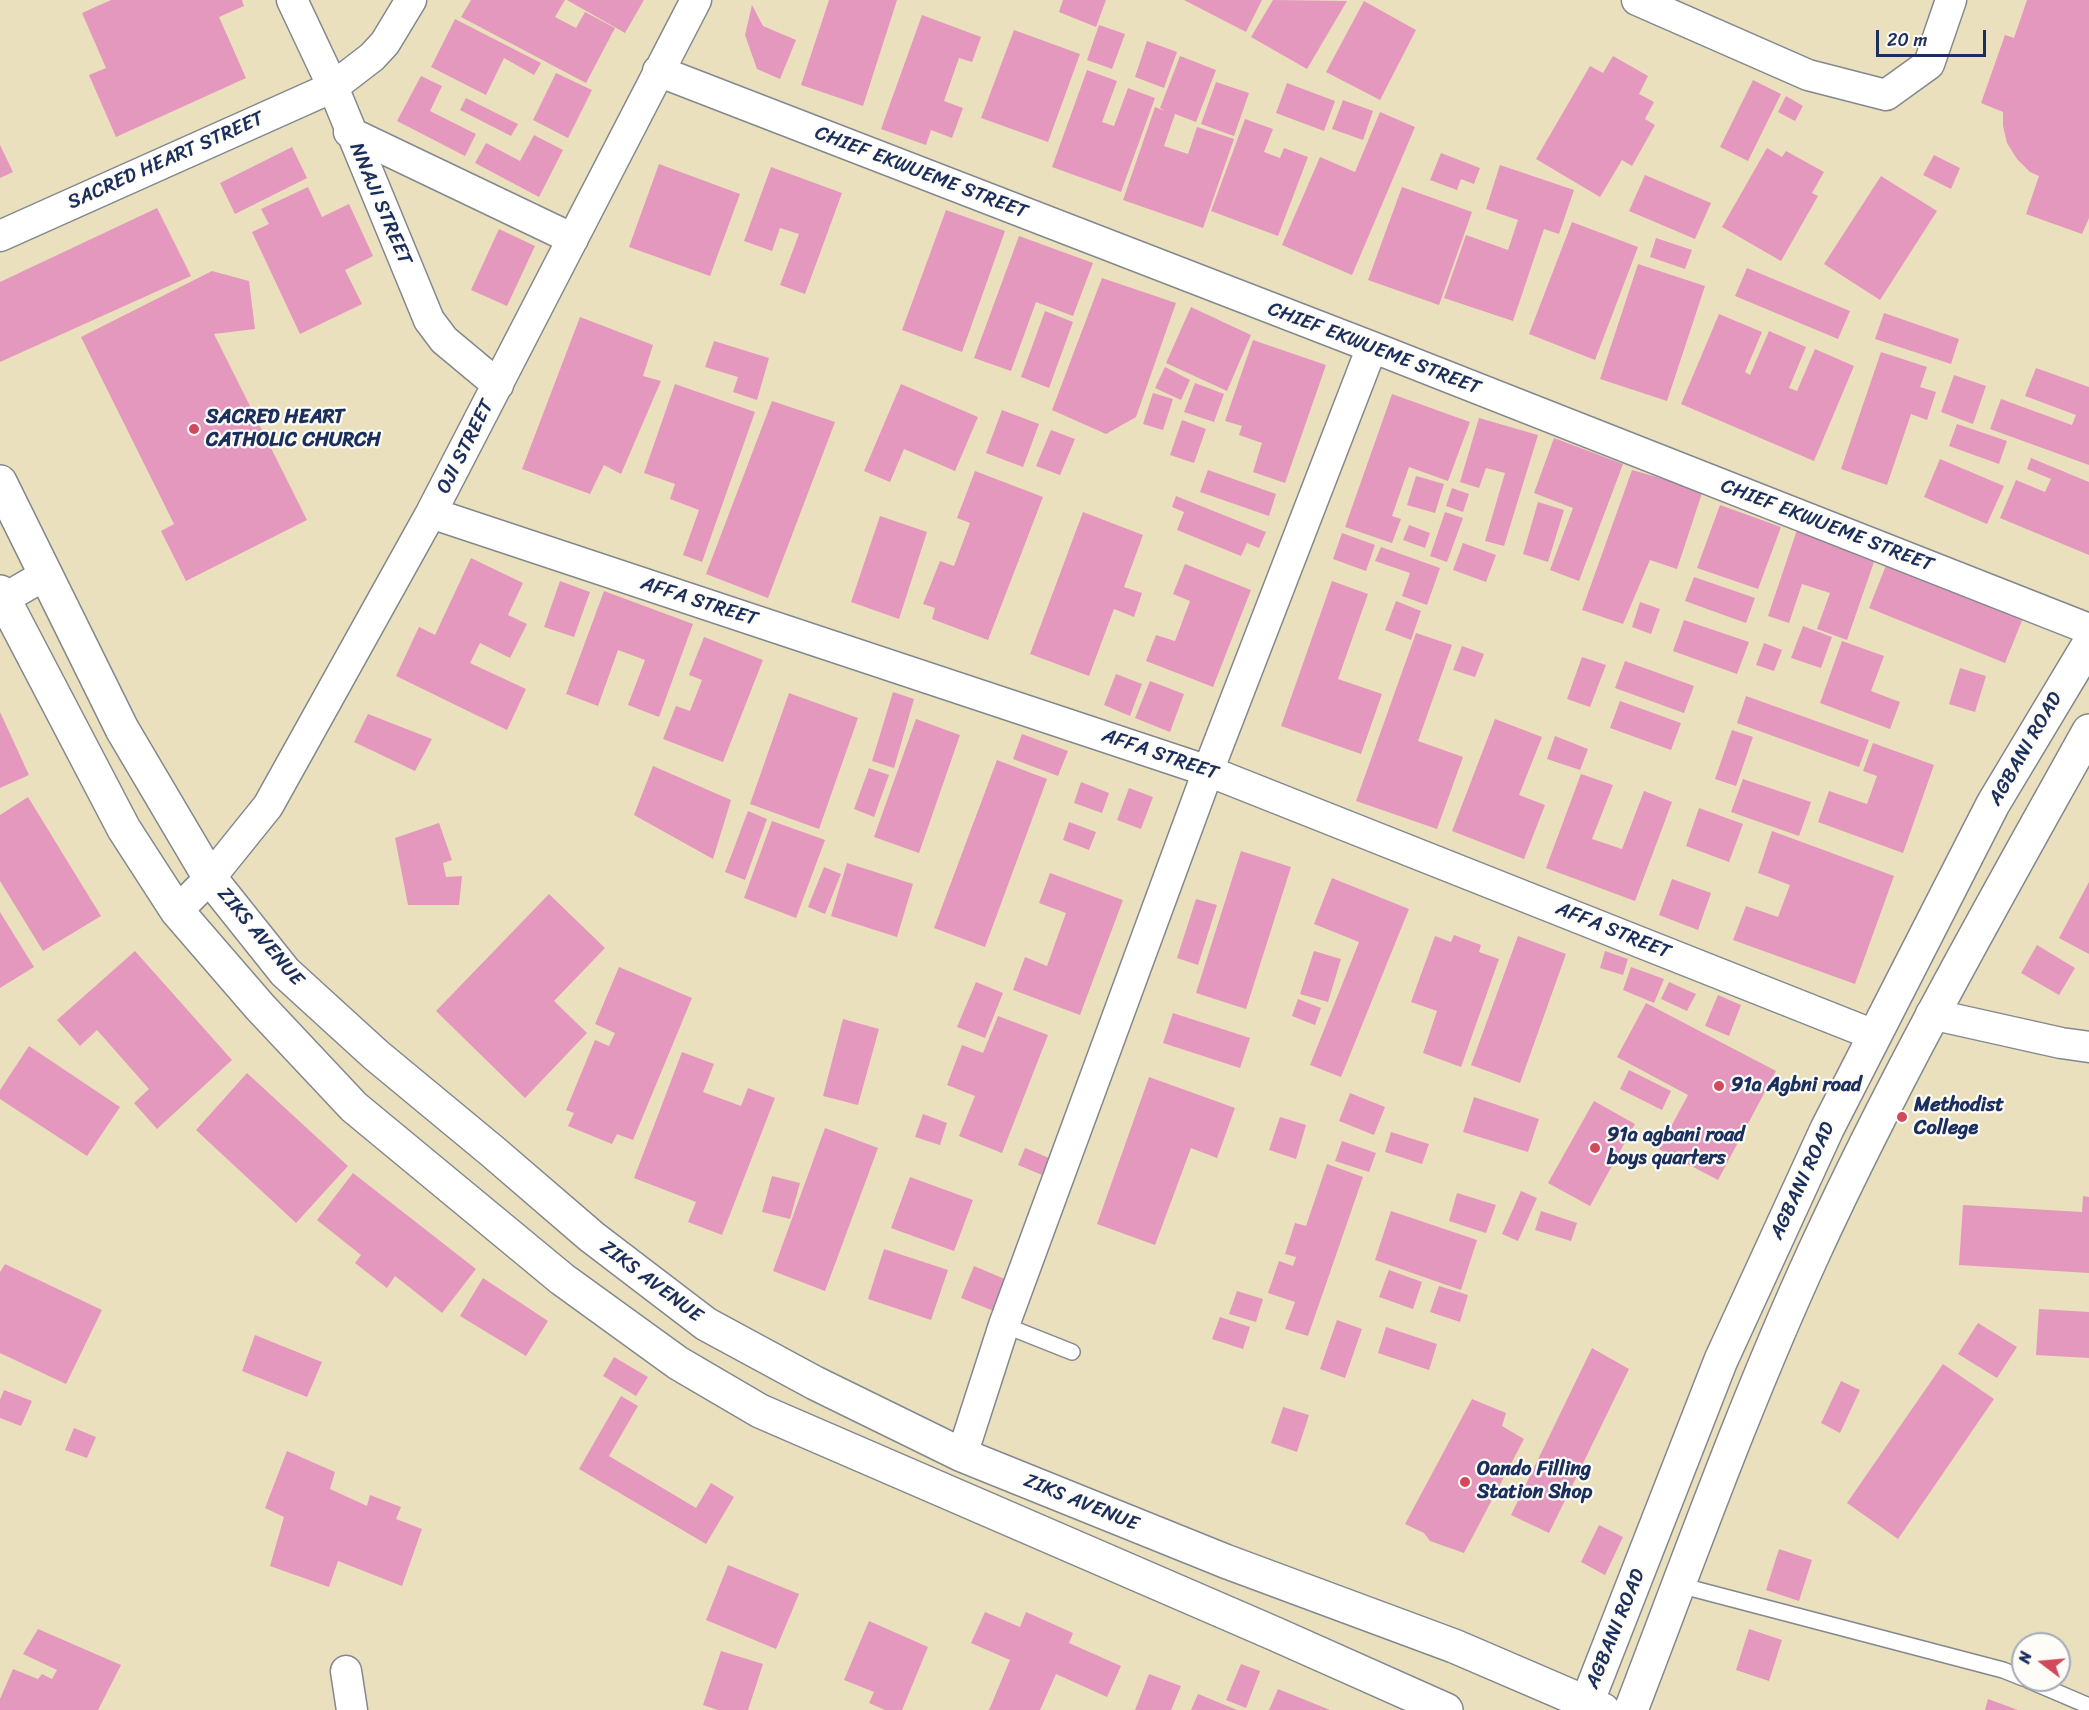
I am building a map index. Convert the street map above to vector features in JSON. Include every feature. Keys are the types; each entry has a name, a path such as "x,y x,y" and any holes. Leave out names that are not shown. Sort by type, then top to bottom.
{"main road":[{"name":"ZIKS AVENUE","path":"0,482 122,729 210,878 285,972 376,1055 591,1237 706,1324 815,1383 962,1455 1225,1561 1454,1646 1592,1708"},
{"path":"1,597 124,829 177,911 260,1007 354,1107 562,1279 678,1363 760,1411 1446,1710"},
{"name":"AGBANI ROAD","path":"1592,1708 1721,1360 1827,1129 1994,804 2089,644"},
{"name":"AGBANI ROAD","path":"1631,1710 1752,1395 1815,1250 1931,1014 2089,730"}],"street":[{"name":"NNAJI STREET","path":"292,0 333,87 429,320 444,340 498,385"},
{"name":"SACRED HEART STREET","path":"0,236 333,87 372,57 385,43 411,0"},
{"name":"OJI STREET","path":"177,911 210,878 268,806 431,513 696,0"},
{"path":"1637,0 1808,75 1886,95 1929,64 1951,0"},
{"name":"CHIEF EKWUEME STREET","path":"658,71 1372,347 2089,629"},
{"path":"350,132 573,239"},
{"path":"962,1455 1004,1325 1208,771 1372,347"},
{"name":"AFFA STREET","path":"431,513 1208,771 1875,1035"},
{"path":"1,597 45,575"},
{"path":"1931,1014 2061,1043 2089,1047"},
{"path":"346,1671 352,1710"}],"lane":[{"path":"1004,1325 1072,1352"},
{"path":"1679,1585 2011,1673"},
{"path":"2056,1692 2089,1706"}],"building":[{"path":"111,0 242,0 244,6 219,17 246,78 116,137 89,75 106,68 82,13"},
{"path":"471,0 565,0 555,17 576,28 585,12 615,28 586,83 461,17"},
{"path":"567,0 644,0 625,33"},
{"path":"829,0 897,0 863,106 801,85"},
{"path":"1063,0 1106,0 1096,27 1059,12"},
{"path":"1184,0 1262,0 1246,32"},
{"path":"1273,0 1347,1 1307,69 1251,37"},
{"path":"2027,0 2089,0 2089,218 2082,234 2026,214 2039,176 2030,172 2017,159 2007,143 2003,112 1981,103 2005,35 2014,38"},
{"path":"1364,1 1416,30 1380,100 1326,72"},
{"path":"752,5 763,26 796,40 780,79 757,69 745,35"},
{"path":"922,15 981,37 972,62 959,58 944,101 963,108 952,138 931,130 926,145 881,129"},
{"path":"455,19 541,63 534,75 504,58 486,95 431,67"},
{"path":"1099,25 1125,34 1112,69 1087,60"},
{"path":"1014,30 1080,54 1048,142 981,118"},
{"path":"1147,41 1177,52 1164,88 1135,77"},
{"path":"1180,56 1216,70 1196,122 1175,114 1164,146 1188,154 1197,127 1234,139 1203,228 1123,200 1155,107 1165,111 1160,108"},
{"path":"1613,56 1648,76 1639,94 1654,102 1645,119 1655,125 1632,166 1622,160 1600,197 1536,159 1590,66 1603,73"},
{"path":"1087,70 1117,81 1102,122 1114,126 1128,88 1155,98 1121,192 1052,167"},
{"path":"556,73 592,90 568,138 533,120"},
{"path":"421,76 442,86 430,111 476,134 465,156 397,121"},
{"path":"1753,80 1781,94 1748,161 1720,147"},
{"path":"1216,82 1249,93 1234,136 1201,124"},
{"path":"1287,83 1335,101 1324,131 1276,113"},
{"path":"1786,96 1803,106 1795,121 1778,112"},
{"path":"466,98 518,124 511,136 460,110"},
{"path":"1343,100 1373,111 1363,140 1332,129"},
{"path":"1380,112 1415,127 1352,275 1282,245 1320,157 1355,172"},
{"path":"1245,119 1273,129 1264,152 1280,158 1284,148 1308,157 1278,236 1211,211"},
{"path":"534,135 563,150 539,197 475,163 486,143 520,161"},
{"path":"0,145 13,172 0,178"},
{"path":"292,147 307,178 235,214 220,183"},
{"path":"1767,148 1782,157 1786,151 1824,172 1812,193 1818,196 1781,261 1722,227"},
{"path":"1441,153 1480,168 1474,184 1461,179 1457,190 1430,180"},
{"path":"1934,155 1960,168 1951,189 1923,175"},
{"path":"659,164 740,194 710,276 629,247"},
{"path":"1500,165 1574,190 1559,234 1544,229 1513,321 1444,298 1466,235 1508,250 1518,220 1486,209"},
{"path":"771,167 842,193 805,294 780,285 799,234 780,228 772,251 744,241"},
{"path":"1645,175 1711,203 1695,239 1629,211"},
{"path":"1881,176 1937,211 1880,300 1824,264"},
{"path":"308,187 322,217 349,204 373,256 345,270 362,304 300,334 252,232 269,224 261,209"},
{"path":"1402,187 1472,212 1439,305 1368,280"},
{"path":"157,208 191,276 0,362 0,282"},
{"path":"946,210 1005,231 962,352 902,330"},
{"path":"1572,222 1638,247 1595,360 1529,334"},
{"path":"499,229 535,246 507,306 471,290"},
{"path":"1019,236 1093,263 1073,316 1036,302 1011,371 974,358"},
{"path":"1656,238 1692,250 1685,269 1650,257"},
{"path":"1638,264 1705,286 1667,401 1600,379"},
{"path":"1747,268 1850,311 1838,339 1735,296"},
{"name":"SACRED HEART CATHOLIC CHURCH","path":"212,271 249,281 255,329 214,334 307,520 186,581 161,531 174,524 81,337"},
{"path":"1102,278 1176,303 1136,417 1106,434 1052,410"},
{"path":"1191,307 1251,335 1227,391 1166,363"},
{"path":"1045,311 1073,322 1049,388 1021,377"},
{"path":"1884,313 1959,339 1951,364 1875,339"},
{"path":"1719,314 1762,332 1745,372 1750,375 1769,331 1806,347 1789,388 1797,391 1815,349 1854,366 1814,461 1681,404"},
{"path":"580,317 653,345 643,376 661,381 621,474 604,465 590,494 522,469"},
{"path":"1253,340 1326,365 1285,483 1253,472 1262,443 1239,435 1242,426 1225,421"},
{"path":"714,341 769,358 757,400 733,392 738,377 705,367"},
{"path":"1881,352 1927,367 1920,387 1936,392 1927,420 1911,414 1887,485 1841,469"},
{"path":"1165,367 1190,380 1181,400 1155,388"},
{"path":"2036,368 2089,387 2089,465 1990,429 2001,399 2072,425 2076,415 2025,396"},
{"path":"1954,375 1986,386 1973,424 1941,412"},
{"path":"1195,383 1224,394 1214,422 1184,412"},
{"path":"675,384 755,412 702,562 683,555 699,510 670,499 675,484 644,473"},
{"path":"901,384 978,417 955,471 904,449 890,482 864,471"},
{"path":"1153,393 1173,399 1163,430 1143,424"},
{"path":"1392,394 1470,422 1448,481 1409,467 1392,516 1401,519 1392,543 1345,527"},
{"path":"772,401 835,422 768,598 706,574"},
{"path":"1002,410 1039,424 1023,467 986,453"},
{"path":"1479,418 1538,435 1504,546 1485,541 1505,473 1486,468 1479,488 1460,482"},
{"path":"1182,420 1206,429 1194,463 1170,455"},
{"path":"1957,424 2007,441 1999,464 1949,446"},
{"path":"1051,430 1075,439 1060,475 1036,466"},
{"path":"1554,438 1623,464 1579,581 1550,570 1573,508 1534,493"},
{"path":"2031,458 2089,482 2089,555 2000,518 2016,480 2045,492 2051,479 2027,469"},
{"path":"1940,459 2004,486 1987,524 1924,497"},
{"path":"1208,470 1276,494 1269,516 1200,492"},
{"path":"1632,470 1703,490 1677,569 1650,560 1623,624 1582,610"},
{"path":"975,471 1043,497 988,640 932,619 935,608 923,604 940,561 954,566 970,523 957,518"},
{"path":"1416,476 1444,484 1435,513 1407,505"},
{"path":"1452,488 1469,494 1463,512 1446,506"},
{"path":"1176,496 1266,532 1259,548 1247,543 1241,556 1177,530 1184,512 1172,507"},
{"path":"1538,502 1564,510 1548,562 1523,554"},
{"path":"1720,505 1781,527 1758,589 1697,568"},
{"path":"1083,512 1143,535 1124,587 1142,593 1134,617 1114,609 1089,676 1030,654"},
{"path":"1445,512 1463,518 1447,562 1430,556"},
{"path":"880,516 927,532 899,619 851,602"},
{"path":"1409,525 1430,533 1425,548 1403,540"},
{"path":"1797,530 1876,556 1847,640 1817,629 1830,593 1802,584 1789,623 1768,616"},
{"path":"1342,533 1375,545 1366,571 1333,559"},
{"path":"1463,543 1496,555 1486,582 1453,570"},
{"path":"1381,547 1440,568 1427,605 1402,596 1410,573 1375,561"},
{"path":"471,558 523,583 508,615 527,624 510,658 480,643 470,663 526,689 507,730 396,676 419,627 435,635"},
{"path":"1889,558 2025,613 2005,663 1869,608"},
{"path":"1185,564 1251,590 1213,687 1146,661 1156,635 1175,641 1190,601 1173,594"},
{"path":"1694,577 1755,598 1746,623 1685,601"},
{"path":"560,581 590,592 574,637 544,627"},
{"path":"1332,581 1368,594 1338,679 1382,694 1361,754 1281,726"},
{"path":"604,591 693,624 659,717 628,705 645,660 618,650 598,706 566,694"},
{"path":"1396,601 1421,611 1411,640 1385,630"},
{"path":"1640,602 1660,609 1651,634 1632,627"},
{"path":"1684,620 1749,642 1737,674 1673,651"},
{"path":"1803,626 1832,637 1821,668 1791,658"},
{"path":"1416,633 1452,645 1418,741 1463,757 1437,829 1356,801"},
{"path":"704,637 763,660 723,762 663,739 676,706 690,711 702,680 689,675"},
{"path":"1842,641 1884,656 1871,691 1900,702 1890,729 1820,703"},
{"path":"1764,643 1782,650 1774,671 1756,665"},
{"path":"1462,646 1484,654 1475,677 1453,670"},
{"path":"1582,657 1606,665 1590,707 1567,699"},
{"path":"1625,661 1694,686 1684,713 1615,688"},
{"path":"1960,668 1986,676 1975,712 1949,704"},
{"path":"1116,674 1142,684 1130,716 1104,705"},
{"path":"1150,681 1184,694 1170,732 1135,718"},
{"path":"893,692 914,699 894,768 872,761"},
{"path":"789,693 858,718 819,829 750,804"},
{"path":"1746,696 1869,740 1859,767 1737,723"},
{"path":"1620,701 1681,723 1671,750 1610,728"},
{"path":"0,712 29,775 0,788"},
{"path":"368,714 432,739 415,771 354,742"},
{"path":"916,719 960,735 919,853 874,837"},
{"path":"1495,719 1542,737 1519,795 1545,805 1524,859 1452,831"},
{"path":"1732,730 1753,737 1736,786 1715,779"},
{"path":"1022,734 1068,751 1058,776 1013,759"},
{"path":"1555,736 1588,749 1580,770 1547,759"},
{"path":"1873,743 1934,765 1903,853 1818,822 1829,791 1867,804 1877,776 1863,771"},
{"path":"997,760 1047,779 985,947 934,928"},
{"path":"653,766 731,800 713,859 634,815"},
{"path":"869,768 889,775 874,817 854,809"},
{"path":"1581,774 1613,785 1592,839 1622,849 1644,791 1672,802 1635,901 1546,868"},
{"path":"1743,779 1811,802 1799,836 1731,812"},
{"path":"1081,782 1109,793 1102,813 1074,803"},
{"path":"1129,788 1153,797 1141,829 1117,820"},
{"path":"28,797 101,916 43,951 0,881 0,815"},
{"path":"1699,808 1743,824 1729,862 1686,846"},
{"path":"748,811 767,819 745,880 725,872"},
{"path":"772,821 825,840 796,918 744,898"},
{"path":"1069,822 1096,832 1089,850 1063,840"},
{"path":"439,823 452,860 443,863 446,877 462,876 459,905 408,905 395,838"},
{"path":"1772,831 1894,876 1855,984 1733,940 1746,906 1778,917 1790,885 1758,873"},
{"path":"1241,851 1291,867 1246,1009 1196,993"},
{"path":"847,863 913,884 897,937 831,916"},
{"path":"824,867 841,874 825,914 808,907"},
{"path":"1050,873 1123,900 1080,1015 1013,990 1025,957 1047,966 1066,913 1039,903"},
{"path":"1332,878 1409,909 1341,1077 1310,1065 1359,942 1314,924"},
{"path":"1672,879 1711,893 1698,930 1659,915"},
{"path":"2089,882 2089,954 2059,938"},
{"path":"549,894 605,948 554,1001 587,1033 525,1098 436,1011"},
{"path":"1196,899 1217,905 1198,965 1177,958"},
{"path":"0,912 34,967 0,988"},
{"path":"1454,935 1481,945 1479,952 1499,959 1461,1067 1423,1053 1437,1011 1411,1002 1435,936 1451,942"},
{"path":"1518,936 1566,954 1520,1083 1471,1065"},
{"path":"2037,945 2075,968 2059,995 2021,973"},
{"path":"135,951 232,1060 157,1129 134,1103 149,1089 97,1030 80,1046 57,1020"},
{"path":"1314,951 1341,959 1328,1002 1300,994"},
{"path":"1605,951 1628,959 1623,975 1600,968"},
{"path":"619,967 692,998 633,1140 617,1134 612,1144 568,1126 574,1113 566,1110 595,1040 609,1046 615,1033 595,1024"},
{"path":"1631,967 1664,979 1654,1003 1623,990"},
{"path":"976,982 1003,993 985,1038 957,1027"},
{"path":"1669,982 1696,994 1687,1011 1661,999"},
{"path":"1718,995 1741,1005 1729,1036 1705,1026"},
{"path":"1298,999 1321,1008 1315,1025 1292,1016"},
{"name":"91a Agbni road","path":"1646,1003 1776,1071 1718,1180 1659,1149 1688,1095 1617,1057"},
{"path":"1173,1013 1250,1038 1240,1068 1163,1043"},
{"path":"998,1016 1048,1035 1002,1153 959,1136 975,1096 947,1085 962,1045 983,1053"},
{"path":"843,1019 879,1029 858,1105 823,1096"},
{"path":"29,1046 120,1107 87,1156 0,1099 0,1090"},
{"path":"682,1052 714,1064 703,1092 741,1106 748,1088 775,1098 722,1235 688,1222 696,1202 634,1178"},
{"path":"1629,1070 1671,1091 1662,1110 1620,1089"},
{"path":"247,1073 348,1166 296,1223 196,1130"},
{"path":"1149,1077 1235,1108 1217,1158 1191,1148 1155,1245 1097,1224"},
{"path":"1350,1093 1385,1107 1374,1135 1339,1121"},
{"path":"1474,1097 1539,1119 1528,1152 1463,1132"},
{"name":"91a agbani road boys quarters","path":"1594,1101 1635,1124 1590,1206 1548,1183"},
{"path":"923,1114 947,1123 940,1145 915,1137"},
{"path":"1280,1117 1306,1125 1296,1159 1269,1150"},
{"path":"825,1128 878,1148 825,1291 773,1271"},
{"path":"1391,1132 1429,1144 1422,1164 1385,1152"},
{"path":"1342,1141 1376,1153 1369,1172 1335,1161"},
{"path":"1025,1148 1054,1160 1047,1177 1018,1165"},
{"path":"1327,1164 1363,1177 1308,1336 1285,1329 1295,1302 1268,1293 1279,1261 1293,1266 1296,1257 1285,1254 1295,1223 1306,1226"},
{"path":"353,1173 476,1269 442,1313 395,1276 387,1288 355,1263 361,1255 317,1220"},
{"path":"772,1176 800,1183 790,1219 762,1212"},
{"path":"910,1177 973,1200 954,1251 891,1228"},
{"path":"1521,1191 1537,1198 1518,1241 1502,1234"},
{"path":"1457,1193 1496,1205 1486,1233 1449,1221"},
{"path":"2083,1196 2089,1197 2089,1273 1959,1265 1963,1205 2082,1212"},
{"path":"1391,1211 1477,1240 1461,1290 1375,1260"},
{"path":"1541,1211 1577,1223 1571,1241 1535,1230"},
{"path":"884,1249 948,1270 931,1320 868,1299"},
{"path":"5,1264 102,1310 66,1384 0,1353 0,1272"},
{"path":"974,1266 1007,1280 994,1311 961,1298"},
{"path":"1389,1270 1422,1282 1413,1309 1379,1297"},
{"path":"483,1278 548,1321 526,1356 460,1316"},
{"path":"1439,1286 1468,1295 1460,1322 1430,1312"},
{"path":"1237,1291 1263,1299 1256,1322 1229,1314"},
{"path":"2039,1309 2089,1312 2089,1358 2036,1355"},
{"path":"1220,1317 1250,1327 1243,1349 1212,1339"},
{"path":"1337,1320 1362,1329 1345,1378 1320,1369"},
{"path":"1978,1323 2017,1347 1997,1378 1958,1354"},
{"path":"1386,1327 1437,1344 1429,1370 1378,1353"},
{"path":"255,1335 322,1362 307,1397 242,1371"},
{"path":"1592,1348 1629,1369 1549,1533 1511,1515"},
{"path":"614,1357 648,1377 636,1396 603,1376"},
{"path":"1943,1364 1994,1399 1898,1539 1847,1503"},
{"path":"1841,1381 1860,1390 1840,1433 1821,1423"},
{"path":"4,1390 32,1401 21,1426 0,1418 0,1400"},
{"path":"621,1396 638,1406 609,1456 696,1508 711,1483 734,1497 706,1544 579,1469"},
{"name":"Oando Filling Station Shop","path":"1472,1399 1506,1413 1502,1426 1524,1439 1464,1553 1430,1541 1424,1533 1405,1524"},
{"path":"1283,1407 1309,1415 1297,1452 1271,1443"},
{"path":"74,1428 96,1437 87,1458 65,1450"},
{"path":"287,1451 335,1472 330,1489 367,1506 370,1495 401,1507 396,1519 422,1529 402,1586 338,1561 329,1587 270,1566 284,1517 265,1508"},
{"path":"1599,1525 1623,1537 1605,1575 1581,1562"},
{"path":"1779,1549 1812,1560 1799,1601 1766,1590"},
{"path":"728,1565 799,1594 776,1649 706,1620"},
{"path":"985,1612 1020,1627 1026,1612 1073,1633 1069,1643 1121,1666 1107,1697 1056,1674 1040,1710 989,1710 1010,1660 971,1643"},
{"path":"869,1621 928,1647 902,1710 885,1710 869,1703 874,1692 844,1680"},
{"path":"38,1629 121,1665 98,1710 0,1710 0,1699 13,1669 38,1679 42,1674 52,1679 57,1670 23,1654"},
{"path":"1749,1629 1782,1640 1769,1681 1736,1670"},
{"path":"721,1651 763,1664 748,1710 718,1710 703,1705"},
{"path":"1241,1664 1260,1671 1246,1708 1226,1700"},
{"path":"1149,1674 1181,1686 1171,1710 1135,1710"},
{"path":"1278,1689 1330,1710 1269,1710"},
{"path":"1198,1694 1237,1710 1191,1710"},
{"path":"1988,1699 2018,1710 1985,1710"}],"place":[{"name":"SACRED HEART CATHOLIC CHURCH","path":"194,429"},
{"name":"91a Agbni road","path":"1719,1086"},
{"name":"Methodist College","path":"1902,1117"},
{"name":"91a agbani road boys quarters","path":"1595,1148"},
{"name":"Oando Filling Station Shop","path":"1465,1482"}]}
